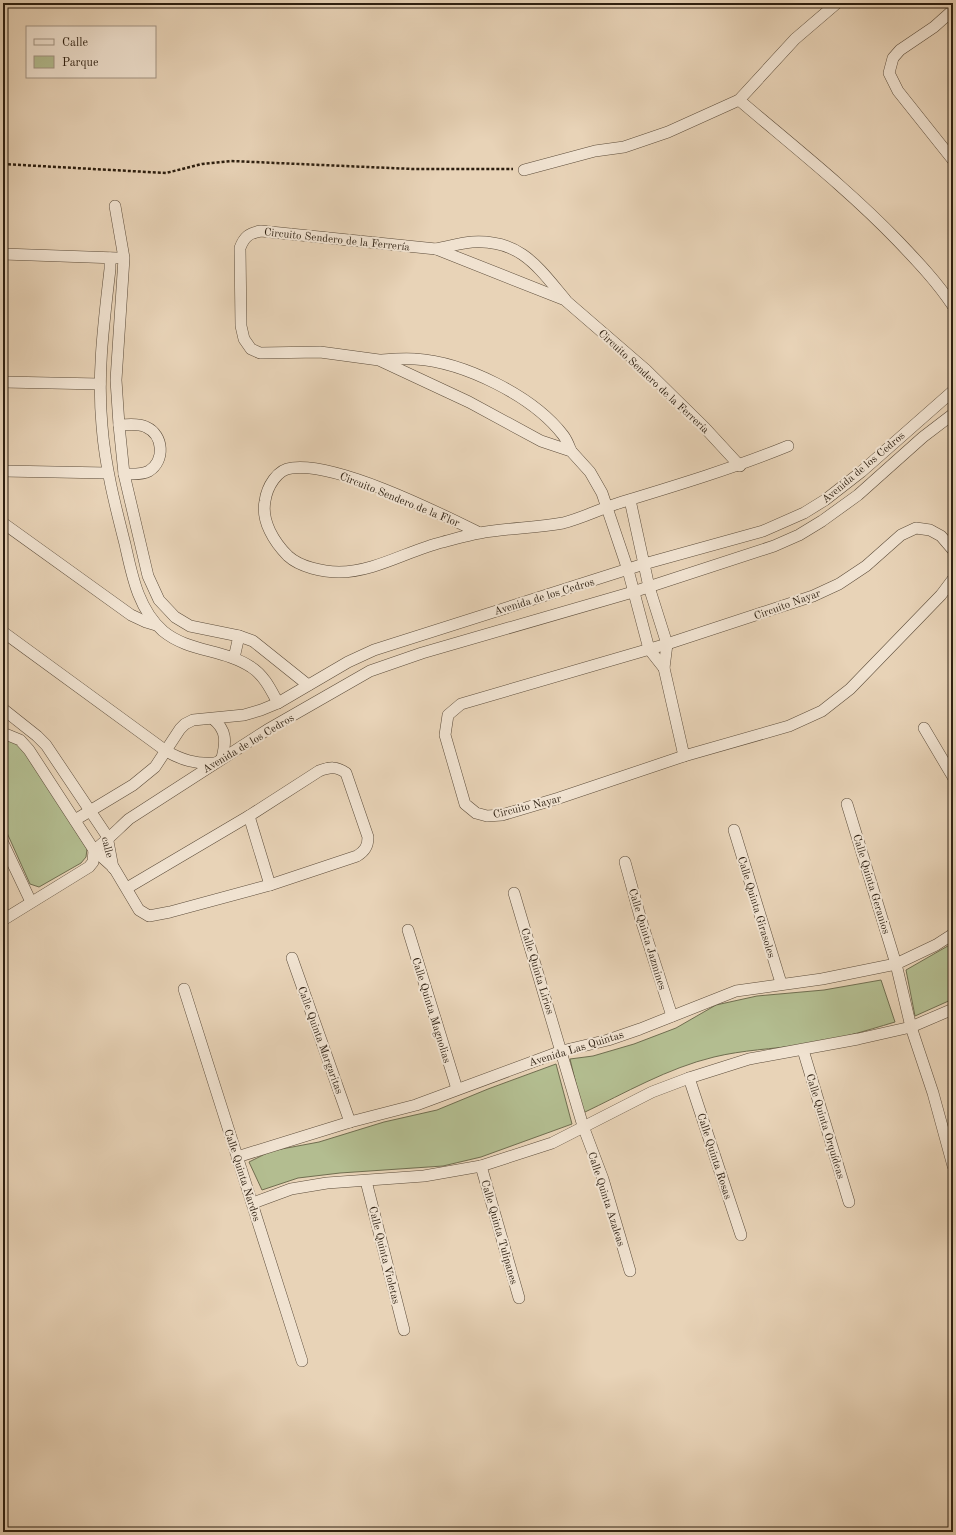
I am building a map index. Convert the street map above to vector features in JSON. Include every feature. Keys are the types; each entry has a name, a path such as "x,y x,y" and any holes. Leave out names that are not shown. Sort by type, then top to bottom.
{"street":[{"path":"524,170 582,154 624,147 668,132 739,100 795,39 837,3"},
{"path":"953,10 934,27 900,50 893,58 889,73 898,92 953,160"},
{"path":"739,100 834,181 877,220 933,279 953,306"},
{"path":"115,206 124,258 116,380 119,425 124,474 148,576 159,600 175,617 190,626 239,636 260,646 308,685"},
{"name":"Circuito Sendero de la Ferrería","path":"565,300 436,249 261,231 252,233 243,238 240,248 241,326 244,339 251,348 260,353 320,352 379,360 416,359 447,365 478,374 510,392 542,414 565,436 571,452 590,472 602,493 608,508 628,570 649,649"},
{"name":"Circuito Sendero de la Ferrería","path":"436,249 471,242 503,244 518,251 533,262 565,300 646,370 705,428 740,466"},
{"path":"3,254 124,258"},
{"path":"110,258 100,354 102,425 108,473 135,584 146,612 156,625 183,644 234,658 252,667 264,679 278,703"},
{"name":"Circuito Sendero de la Ferrería","path":"379,360 469,402 542,441 571,452"},
{"path":"3,382 100,384"},
{"name":"Avenida de los Cedros","path":"75,820 133,785 155,767 180,729 185,724 193,720 244,715 278,703 348,662 374,650 644,564 763,531 804,513 825,500 860,472 953,391"},
{"name":"Avenida de los Cedros","path":"94,850 129,819 218,761 370,670 394,661 649,587 774,546 799,535 822,521 858,495 923,436 953,414"},
{"path":"119,425 137,425 147,428 155,434 160,444 160,454 156,463 149,471 139,474 124,474"},
{"name":"Circuito Sendero de la Flor","path":"480,533 433,510 353,478 312,468 290,468 275,478 266,491 264,506 265,518 275,543 290,558 314,569 340,572 372,566 440,542 480,533 564,522 740,466 788,446"},
{"path":"3,471 108,473"},
{"path":"630,500 649,587 667,644 664,668 684,756"},
{"path":"3,523 131,615 156,625"},
{"name":"Circuito Nayar","path":"953,550 941,536 930,530 916,528 900,535 866,566 839,584 813,596 667,644 461,704 454,708 448,715 446,735 465,804 476,813 487,816 502,814 559,798 684,756 789,726 822,711 850,689 941,595 953,579"},
{"path":"3,632 166,751 189,762 198,764 218,761 225,739 224,731 213,719"},
{"path":"234,658 239,636"},
{"path":"649,649 664,668"},
{"path":"295,693 304,709"},
{"name":"calle","path":"5,713 22,723 46,745 108,839 114,868"},
{"name":"calle","path":"3,733 22,723"},
{"path":"924,728 953,777"},
{"name":"calle","path":"3,733 20,740 29,750 94,850 114,868"},
{"path":"114,868 139,910 149,916 170,912 270,885 357,856 368,845 368,837 346,773 331,766 319,771 249,816 127,888"},
{"name":"Calle Quinta Geranios","path":"847,804 896,964 911,1027 933,1093 953,1166"},
{"path":"249,816 270,885"},
{"name":"Calle Quinta Girasoles","path":"734,830 780,984"},
{"path":"3,843 31,902"},
{"path":"3,920 89,866 93,862 94,850"},
{"name":"Calle Quinta Jazmines","path":"625,862 641,920 672,1016"},
{"name":"Calle Quinta Lirios","path":"514,893 583,1126"},
{"name":"Calle Quinta Magnolias","path":"408,930 457,1089"},
{"name":"Avenida Las Quintas","path":"237,1157 350,1122 416,1105 562,1051 608,1040 736,991 822,979 896,964 936,945 953,934"},
{"name":"Calle Quinta Margaritas","path":"292,958 350,1122"},
{"name":"Calle Quinta Nardos","path":"184,989 302,1361"},
{"path":"253,1203 291,1189 327,1183 424,1176 481,1166 552,1143 652,1092 689,1078 748,1059 803,1050 911,1027 953,1009"},
{"name":"Calle Quinta Orquídeas","path":"803,1050 849,1202"},
{"name":"Calle Quinta Rosas","path":"689,1078 741,1235"},
{"name":"Calle Quinta Azaleas","path":"583,1126 603,1179 630,1271"},
{"name":"Calle Quinta Tulipanes","path":"481,1166 520,1298"},
{"name":"Calle Quinta Violetas","path":"366,1181 404,1330"}],"path":[{"path":"3,164 30,164 145,173 166,173 202,164 231,161 421,169 524,170"}],"green space":[{"path":"7,739 22,747 87,849 86,857 81,863 39,887 30,884 3,824 3,740"},
{"path":"953,943 953,999 915,1016 906,970"},
{"path":"881,980 895,1022 825,1041 714,1057 663,1074 583,1113 570,1059 593,1056 634,1044 676,1028 716,1005 757,996 824,990"},
{"path":"556,1064 572,1124 481,1157 443,1166 340,1173 298,1178 262,1190 249,1162 271,1151 319,1142 384,1122 437,1110"}]}
